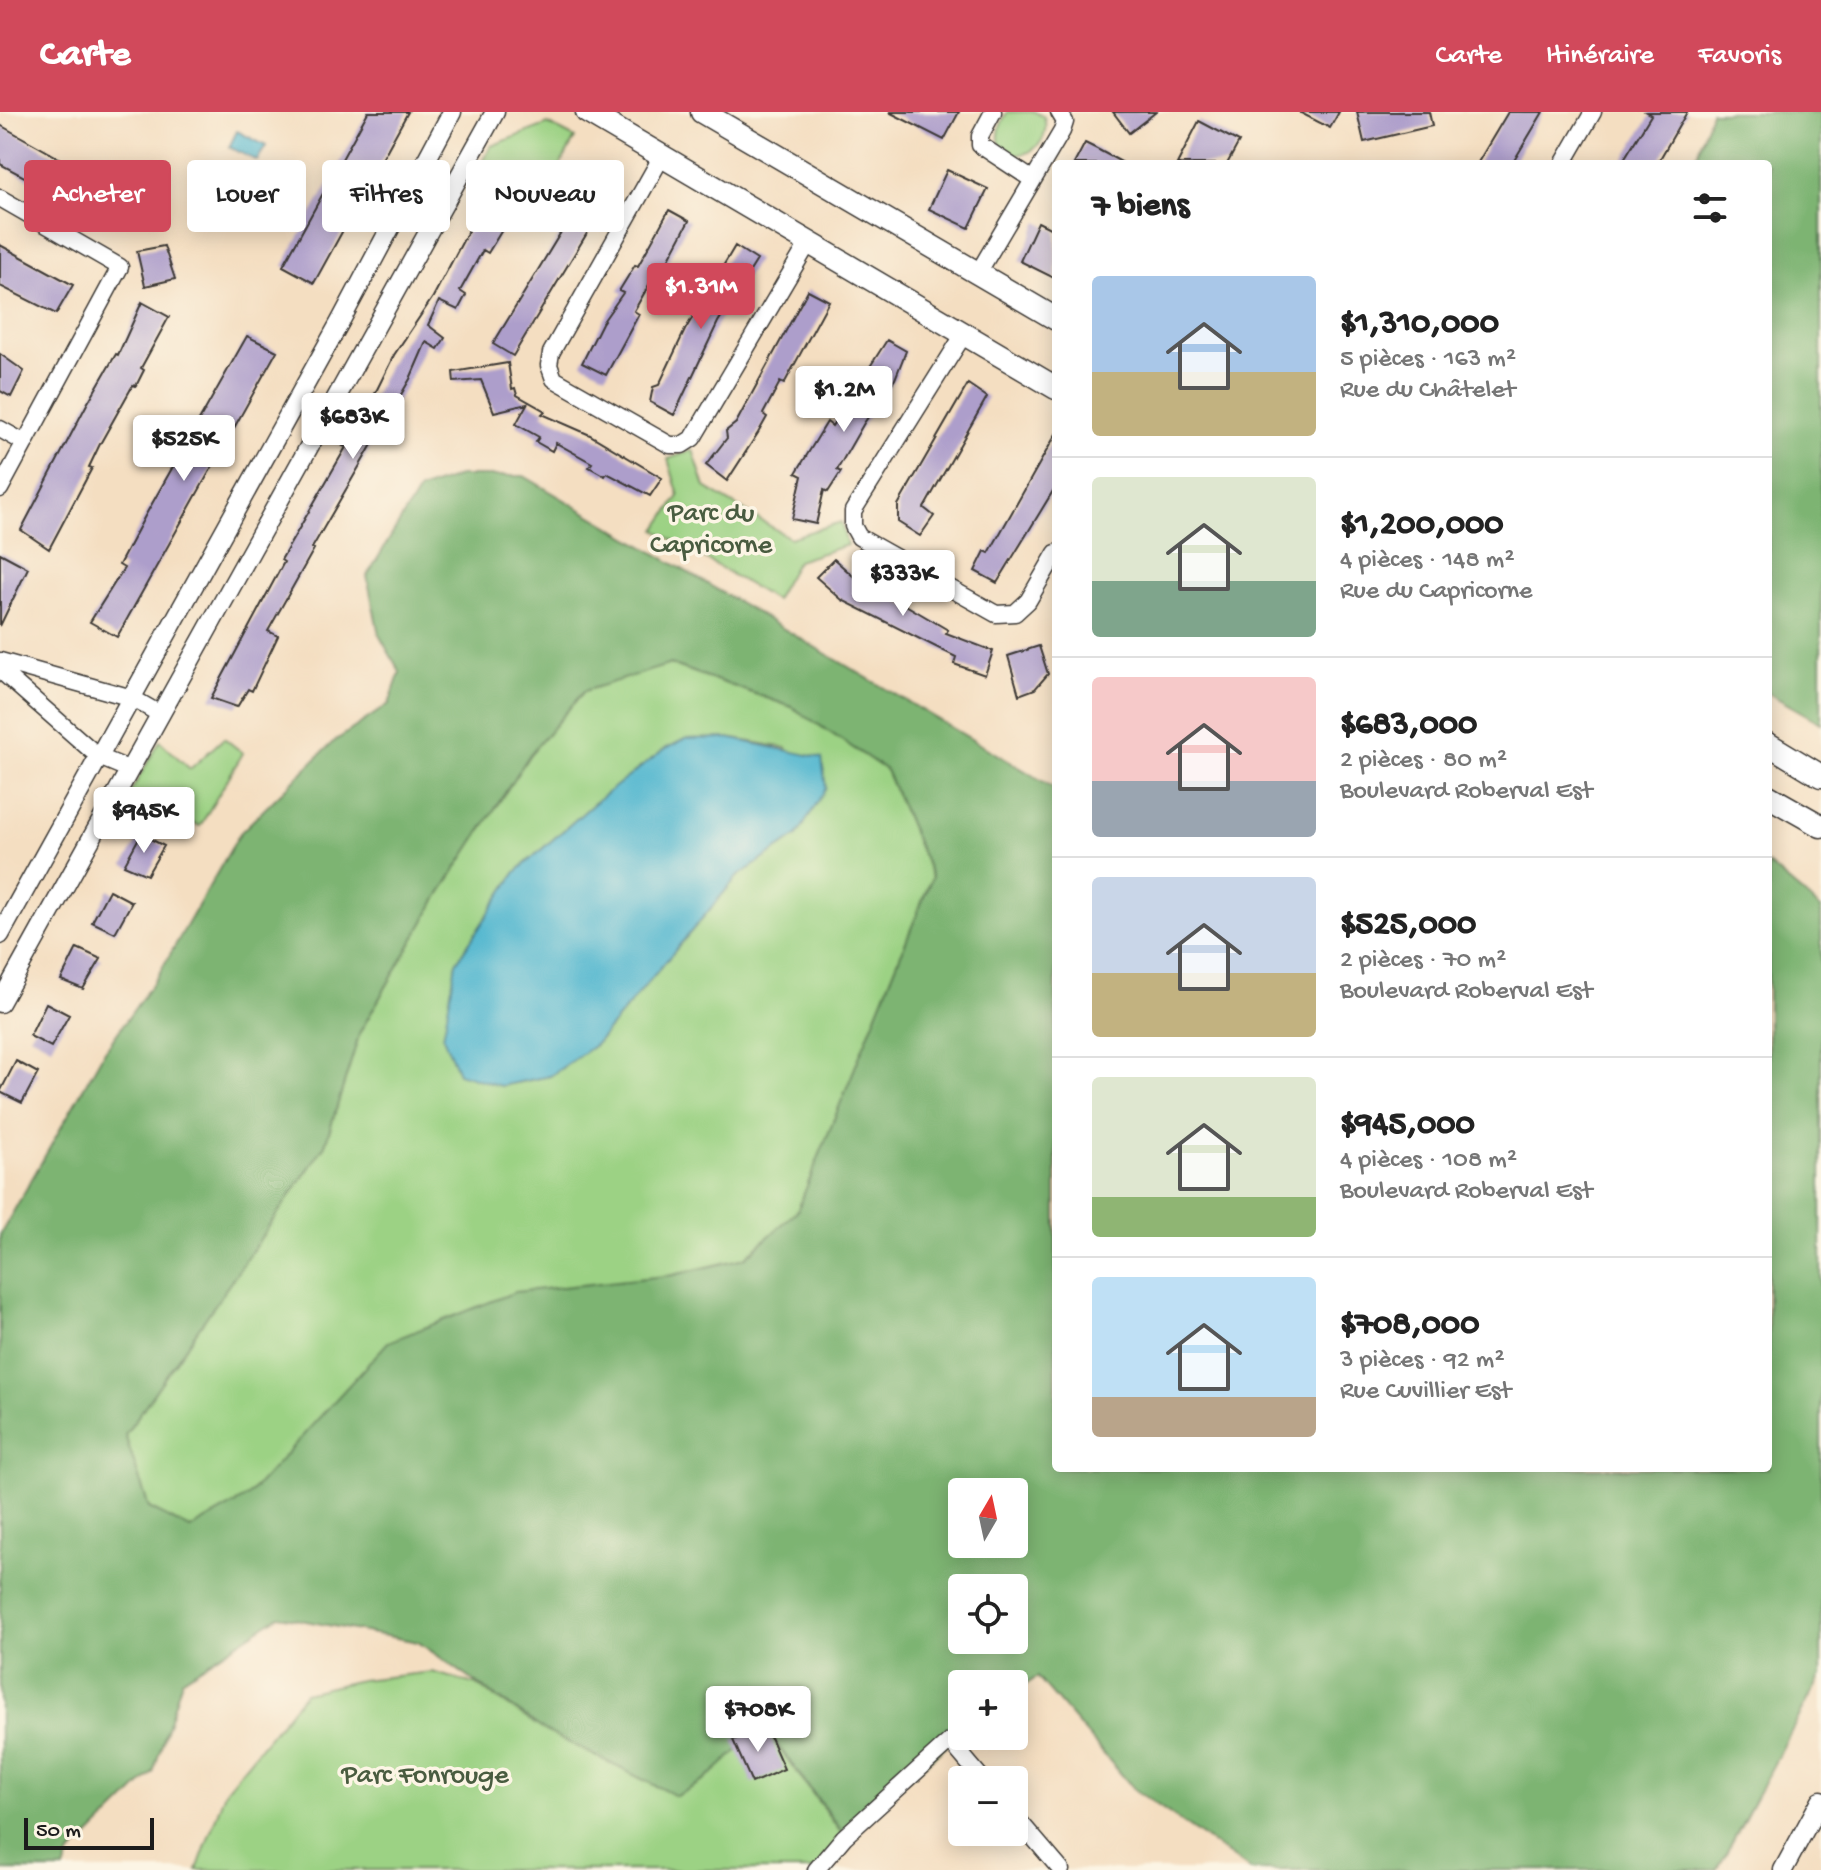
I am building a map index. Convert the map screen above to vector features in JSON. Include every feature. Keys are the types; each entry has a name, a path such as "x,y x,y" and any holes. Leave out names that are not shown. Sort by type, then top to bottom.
{"main road":[{"path":"587,112 1052,386"},
{"path":"704,113 1052,317"},
{"path":"1772,746 1821,776"},
{"path":"1772,798 1821,826"}],"street":[{"path":"0,935 336,331 452,112"},
{"path":"0,1003 158,713 495,112"},
{"path":"993,112 980,145 1033,180"},
{"path":"978,273 1062,131 1065,122 1059,112"},
{"path":"1565,160 1593,112"},
{"path":"662,156 551,353 549,365 554,379 670,445 682,445 693,438 809,242"},
{"path":"0,198 120,267 0,489"},
{"path":"336,331 363,347"},
{"path":"964,334 853,511 853,526 859,537 996,614 1015,613 1028,601 1052,560"},
{"path":"0,429 25,443"},
{"path":"0,661 132,698 158,713"},
{"path":"0,670 99,757 128,769"},
{"path":"816,1870 844,1837 950,1741 971,1766"},
{"path":"1783,1870 1821,1800"},
{"path":"1028,1831 1061,1870"}],"green space":[{"path":"1007,112 1035,112 1044,117 1045,133 1039,144 1029,152 1007,152 1000,144 999,131"},
{"path":"1711,112 1821,112 1821,723 1772,695 1772,160 1695,160"},
{"path":"548,124 575,138 563,160 484,160 491,146"},
{"name":"Parc du Capricorne","path":"693,450 705,487 790,538 841,522 847,545 797,561 775,600 656,530 679,496 668,459"},
{"path":"459,476 524,476 1052,787 1052,1472 1772,1472 1772,867 1821,909 1821,1676 1717,1870 1251,1870 1134,1789 1037,1677 1028,1683 1028,1670 948,1670 948,1744 844,1834 764,1727 704,1781 676,1796 547,1732 418,1642 279,1616 182,1680 153,1773 69,1856 64,1870 0,1870 0,1235 104,1052 157,977 240,833 332,743 389,704 400,672 379,635 367,576 419,490","holes":["671,664 792,707 886,770 932,877 797,1211 745,1258 674,1275 515,1292 388,1342 247,1497 190,1529 149,1508 125,1435 325,1145 360,1032 439,895 530,754 584,691"]},
{"path":"670,664 792,707 886,770 932,877 797,1211 745,1258 389,1342 247,1497 190,1529 149,1508 125,1435 325,1145 360,1032 439,895 530,754 584,691","holes":["728,738 787,748 797,836 737,877 596,1044 550,1076 500,1086 456,963 516,872 599,799 665,749 685,739"]},
{"path":"224,738 243,753 200,826 126,800 160,741 190,769"},
{"name":"Parc Fonrouge","path":"432,1672 477,1685 547,1732 704,1781 763,1726 844,1837 816,1870 197,1870 226,1789 305,1693 360,1680"}],"water":[{"path":"237,131 266,146 258,160 229,147"},
{"path":"728,738 822,758 826,788 797,836 737,877 596,1044 550,1076 500,1086 458,1073 443,1037 456,963 516,872 599,799 665,749 685,739"}],"building":[{"path":"368,112 408,112 382,160 342,160"},
{"path":"889,112 959,112 944,140"},
{"path":"1113,112 1156,112 1129,133"},
{"path":"1299,112 1339,112 1330,128"},
{"path":"1357,112 1429,112 1432,126 1364,142"},
{"path":"1508,112 1543,112 1514,160 1479,160"},
{"path":"1646,112 1687,112 1659,160 1623,160 1651,115"},
{"path":"1199,121 1239,142 1229,160 1179,160"},
{"path":"0,125 63,160 24,160 24,177 0,164"},
{"path":"1085,143 1118,160 1076,160"},
{"path":"947,170 988,189 969,228 929,209"},
{"path":"322,195 322,232 342,232 314,283 283,266 302,232 306,232 306,224"},
{"path":"669,210 689,221 655,285 650,283 634,311 639,314 606,375 582,363 602,323 623,293 619,291 635,265 638,266"},
{"path":"1038,222 1052,229 1052,277 1020,261"},
{"path":"468,232 501,232 488,253 483,250 460,291 466,295 458,310 439,301 428,325 445,338 438,349 426,342 410,379 312,548 268,631 278,636 252,691 248,689 237,707 211,698 284,562 281,560 346,447 343,446 359,426 394,355 433,297"},
{"path":"561,232 588,232 513,356 493,344"},
{"path":"0,245 73,285 56,314 0,286"},
{"path":"164,246 175,279 145,286 137,251"},
{"path":"735,246 757,260 718,322 674,415 650,402 653,387 659,385 685,330"},
{"path":"808,290 829,301 784,384 780,382 763,414 767,417 758,433 727,481 706,465 727,438 726,431 736,423"},
{"path":"142,302 169,317 141,368 144,370 136,386 133,385 100,444 89,467 92,468 49,549 21,530 87,404 118,355"},
{"path":"247,336 277,351 117,637 90,622 124,568 119,565"},
{"path":"887,340 906,351 895,379 864,423 837,470 841,472 828,492 824,490 816,524 792,519 802,476 796,473 827,422 832,426"},
{"path":"0,354 24,371 11,397 0,391"},
{"path":"508,363 512,389 515,388 517,395 545,411 542,414 590,435 662,478 650,496 589,467 592,463 556,443 552,451 536,442 539,437 516,424 527,404 494,412 481,380 454,382 453,372"},
{"path":"968,384 987,397 924,508 934,516 920,536 898,522 898,505"},
{"path":"1052,441 1052,493 997,583 975,571 985,551 989,553"},
{"path":"0,553 28,568 0,626"},
{"path":"834,559 871,592 875,587 948,630 946,633 993,651 985,675 954,664 956,657 842,600 816,577"},
{"path":"1039,646 1048,674 1035,689 1019,695 1008,656"},
{"path":"141,834 164,846 147,875 124,865"},
{"path":"109,890 132,902 115,933 92,922"},
{"path":"77,948 101,959 83,989 61,980"},
{"path":"46,1003 69,1015 51,1047 30,1036"},
{"path":"16,1061 38,1073 22,1103 0,1092"},
{"path":"765,1726 784,1769 752,1783 733,1740"}]}
